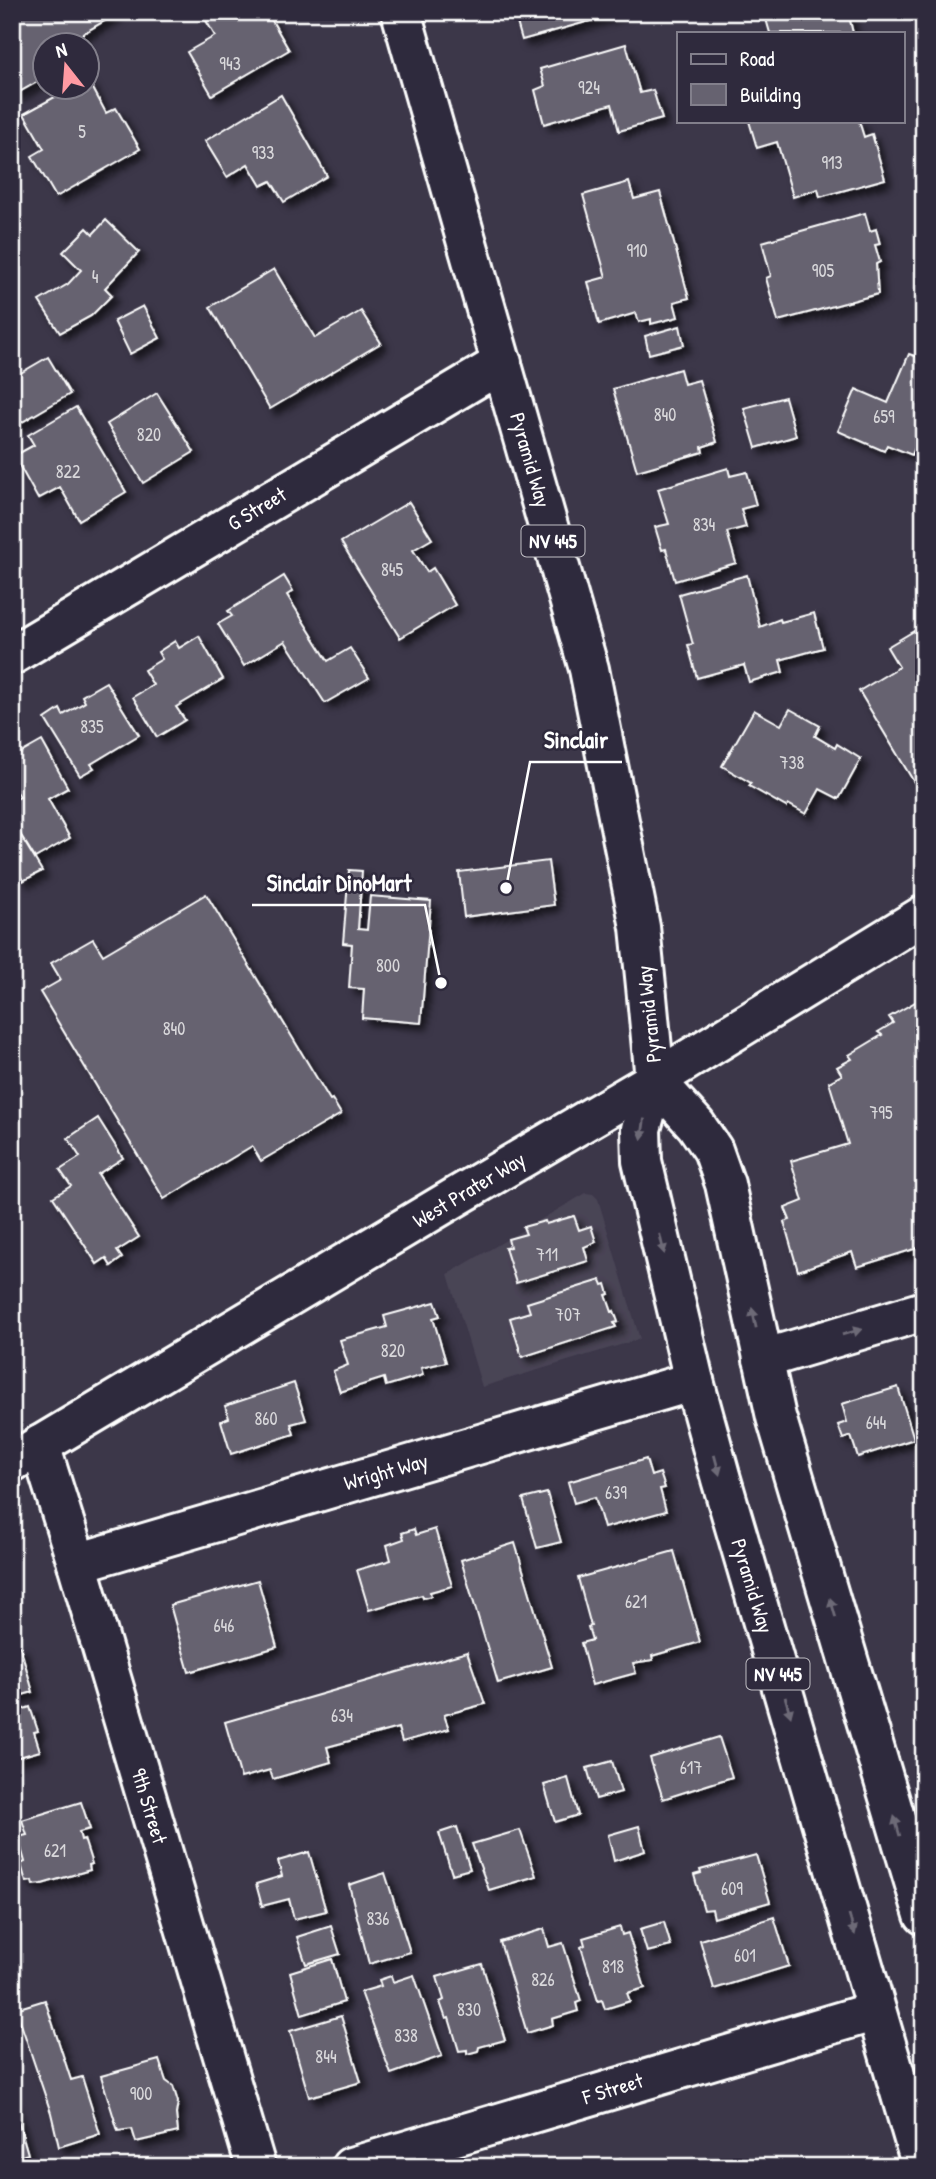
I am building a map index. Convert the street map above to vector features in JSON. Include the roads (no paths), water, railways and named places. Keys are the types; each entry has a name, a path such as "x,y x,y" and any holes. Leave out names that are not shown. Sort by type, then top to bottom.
{"main road":[{"name":"Pyramid Way","path":"401,12 589,668 640,927 655,1080 641,1129 642,1161 694,1381 922,2167"},
{"name":"G Street","path":"12,654 502,363"},
{"name":"West Prater Way","path":"26,1454 655,1080 924,915"},
{"name":"Pyramid Way","path":"655,1080 696,1125 713,1150 725,1184 776,1417 924,1915"},
{"path":"763,1359 924,1311"},
{"name":"Wright Way","path":"77,1563 694,1381"},
{"name":"9th Street","path":"26,1454 77,1563 256,2167"},
{"name":"F Street","path":"351,2167 876,2011"}],"place":[{"name":"Sinclair","path":"506,888"},
{"name":"Sinclair DinoMart","path":"441,983"}]}
